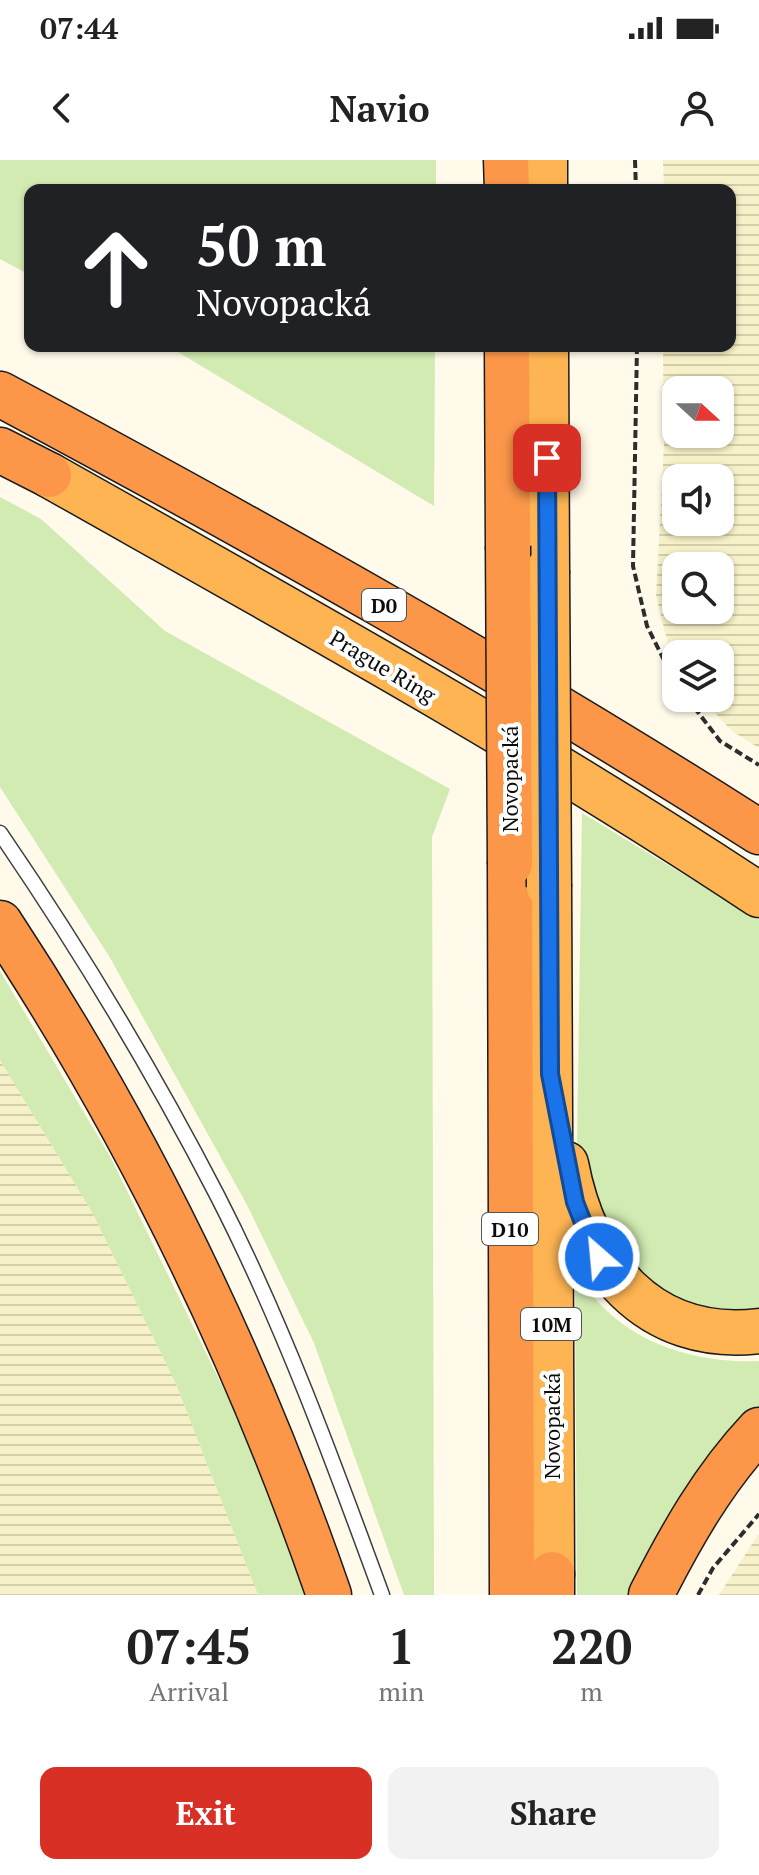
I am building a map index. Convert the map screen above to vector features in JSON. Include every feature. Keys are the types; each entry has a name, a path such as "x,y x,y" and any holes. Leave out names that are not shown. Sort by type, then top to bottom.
{"highway":[{"path":"506,160 507,184"},
{"path":"545,160 545,184"},
{"name":"Novopacká","path":"507,352 512,1595"},
{"name":"Novopacká","path":"546,352 552,1584"},
{"name":"D0","path":"0,394 346,584 759,832"},
{"name":"Prague Ring","path":"0,450 356,649 609,800 759,895"},
{"path":"0,923 104,1095 184,1247 296,1501 329,1595"},
{"path":"550,1074 575,1202 589,1238 611,1274 640,1301 673,1320 710,1331 759,1331"},
{"path":"651,1595 699,1507 722,1473 759,1430"}],"lane":[{"path":"0,833 51,908 134,1042 219,1198 328,1449 382,1595"}],"path":[{"path":"635,160 636,184"},
{"path":"637,352 633,566 647,626 662,656"},
{"path":"698,712 720,741 759,765"},
{"path":"698,1595 713,1568 759,1514"}],"shaded area":[{"path":"663,160 759,160 759,748 732,731 714,712 734,712 734,640 667,640 663,624 734,624 734,552 662,552 662,620 656,596 662,484 662,536 734,536 734,464 663,464 664,448 734,448 734,376 663,376 663,352 736,352 736,184 664,184"},
{"path":"0,1060 92,1212 176,1384 258,1595 0,1595"},
{"path":"759,1535 759,1595 719,1595 756,1538"}],"green space":[{"path":"0,160 436,160 436,184 24,184 24,272 0,259"},
{"path":"178,352 435,352 434,506"},
{"path":"0,497 41,519 165,631 450,789 432,837 434,1595 404,1595 314,1343 246,1203 109,956 0,787"},
{"path":"582,813 759,920 759,1319 669,1302 620,1266 577,1147"},
{"path":"0,971 111,1158 267,1478 307,1595 258,1595 176,1384 92,1212 0,1060"},
{"path":"575,1268 590,1292 608,1312 629,1329 653,1342 704,1357 759,1361 759,1407 720,1449 631,1595 577,1595"}],"route":[{"path":"547,458 550,1074 575,1202 581,1222 599,1257"}]}
